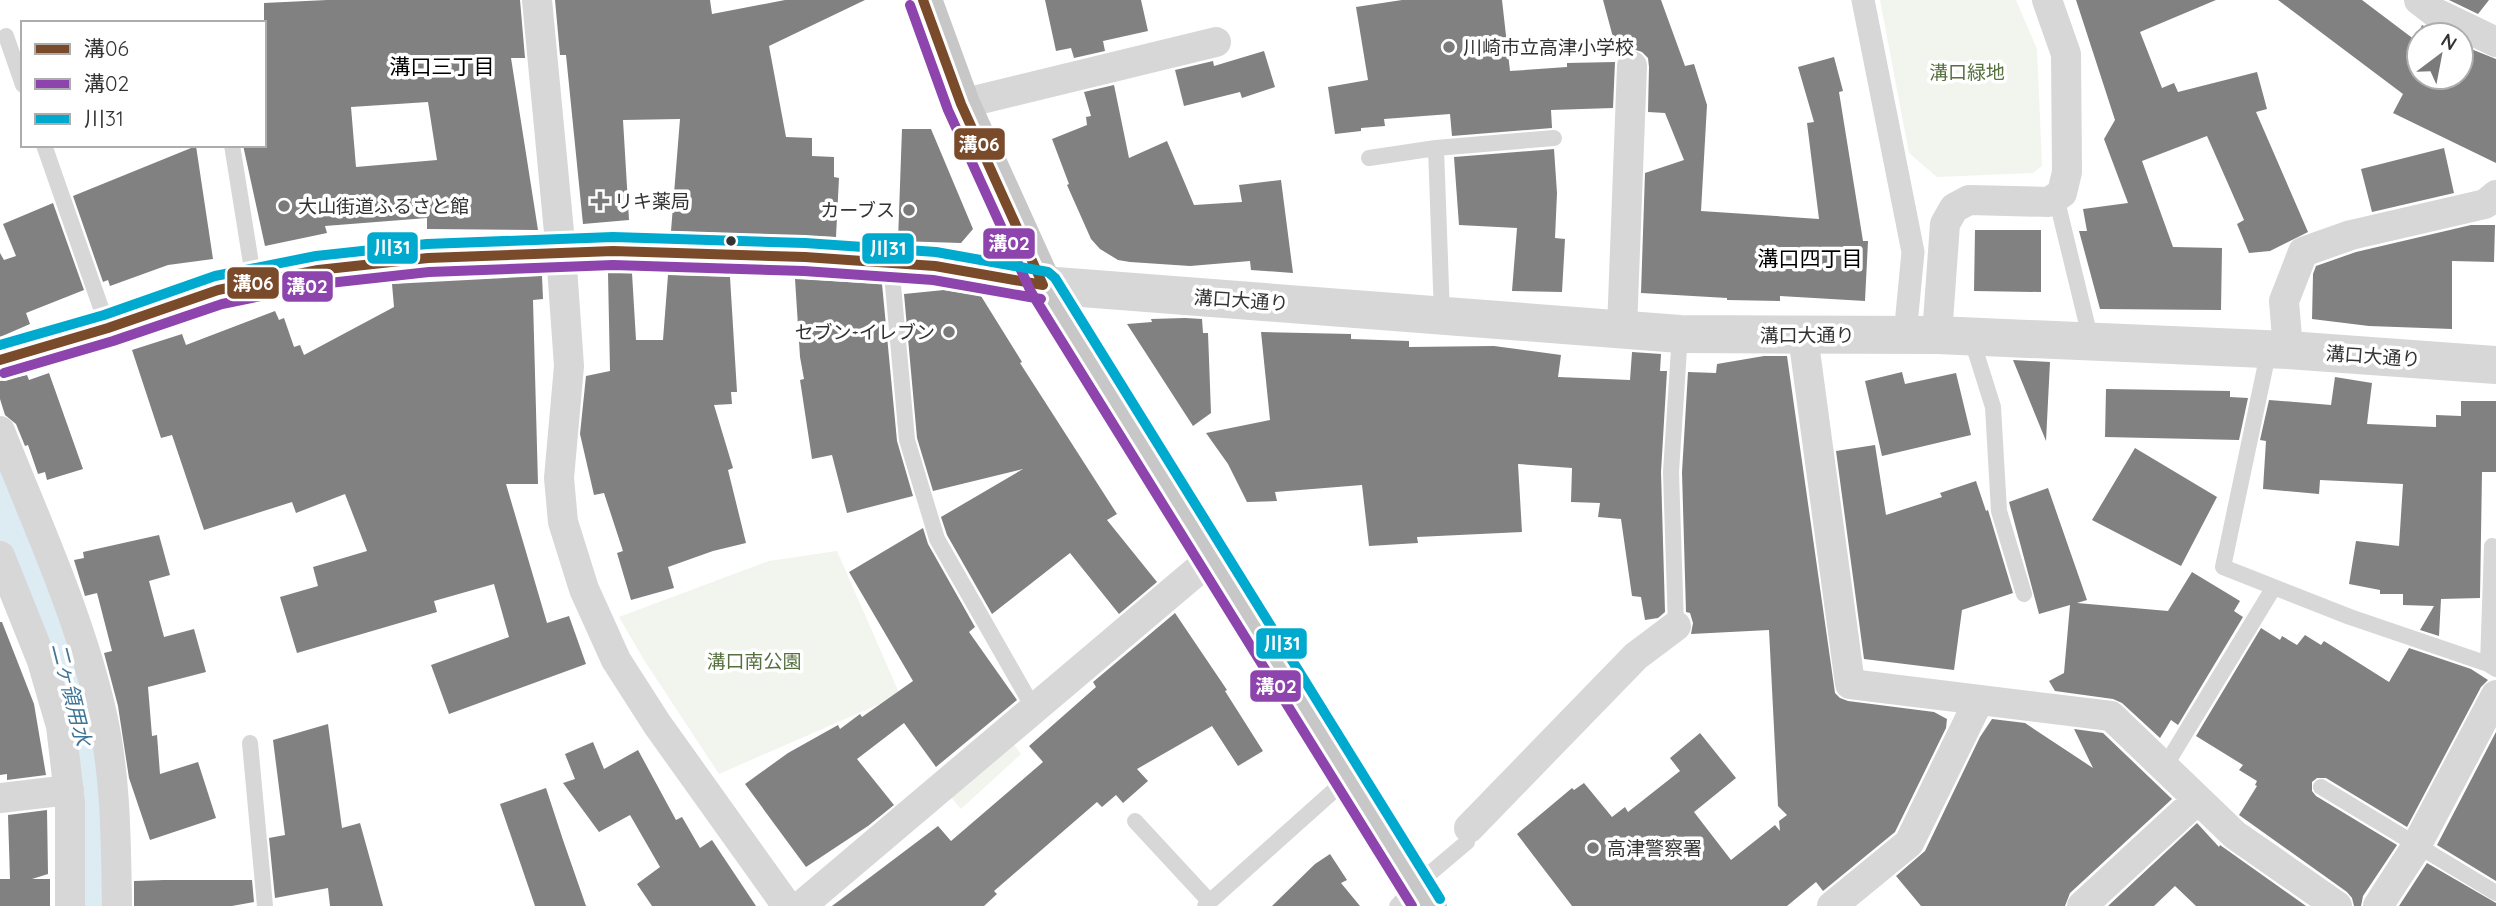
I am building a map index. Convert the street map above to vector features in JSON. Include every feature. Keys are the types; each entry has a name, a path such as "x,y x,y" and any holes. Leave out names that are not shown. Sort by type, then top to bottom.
{"highway":[{"path":"923,0 961,104 1043,285 1348,778 1413,899"}],"main road":[{"name":"溝口大通り","path":"0,360 108,328 218,290 318,270 428,258 658,252 805,257 935,266 1043,285"}],"street":[{"path":"537,0 569,366 559,478 563,522 584,589 615,660 657,724 787,906"},
{"path":"1863,0 1913,252 1938,336"},
{"path":"1938,336 1945,224 1954,208 1969,200 2049,202 2062,193 2067,172 2066,54 2047,0"},
{"path":"2419,0 2436,13 2496,42"},
{"path":"961,104 1216,42"},
{"path":"1622,329 1632,66"},
{"path":"2278,350 2284,300 2303,252 2351,235 2485,204 2496,195"},
{"name":"溝口大通り","path":"1043,285 1680,334 1938,336 2091,341 2496,365"},
{"path":"1803,336 1850,684 2110,716 2235,835 2337,906"},
{"path":"0,430 85,648 102,713 115,813 117,906"},
{"path":"0,556 42,661 61,726 69,790 70,906"},
{"path":"801,906 1211,559"},
{"path":"1469,828 1636,656 1676,626"},
{"path":"2378,906 2417,845 2496,695"},
{"path":"1832,906 1909,843 1979,700"},
{"path":"0,798 69,790"},
{"path":"2082,906 2197,800"}],"lane":[{"path":"6,36 21,79"},
{"path":"1369,158 1436,148 1554,138"},
{"path":"45,147 108,328"},
{"path":"232,147 254,282"},
{"path":"1436,148 1442,315"},
{"path":"2056,197 2091,341"},
{"path":"891,263 907,440 937,539 1034,709"},
{"path":"1676,626 1671,472 1680,334"},
{"path":"1938,336 1993,407 1999,511 2024,594"},
{"path":"2278,350 2223,567 2350,617 2492,667 2492,546"},
{"path":"2164,768 2274,587"},
{"path":"250,743 265,906"},
{"path":"1135,821 1207,904 1348,778"},
{"path":"2321,787 2496,893"},
{"path":"1413,899 1467,842 1469,828"}],"green space":[{"name":"溝口緑地","path":"1880,0 2016,0 2037,49 2042,166 2033,173 1937,177 1909,153"},
{"name":"溝口南公園","path":"837,551 900,695 719,774 619,617 769,561"},
{"path":"1012,742 1021,754 961,809 949,795"}],"building":[{"path":"327,0 520,0 525,58 511,58 538,230 427,229 427,218 325,226 327,233 265,246 243,147 266,147 264,3","holes":["428,102 437,160 356,167 351,107"]},
{"path":"555,0 710,0 712,14 785,0 865,0 769,46 786,137 812,138 812,156 834,157 834,177 839,178 836,237 671,231 680,119 623,120 629,220 583,224 566,55 560,55"},
{"path":"1045,0 1141,0 1148,31 1103,41 1105,51 1074,58 1071,48 1056,51"},
{"path":"1402,0 1502,0 1510,71 1567,67 1567,63 1615,62 1613,108 1551,110 1552,128 1452,136 1450,114 1384,119 1385,126 1335,134 1328,87 1368,80 1356,7"},
{"path":"1603,0 1661,0 1685,66 1694,64 1707,105 1701,211 1819,219 1807,123 1814,122 1798,67 1834,57 1843,91 1839,92 1863,241 1868,241 1865,301 1780,296 1780,301 1727,300 1641,293 1645,173 1684,160 1665,113 1648,112 1648,58 1633,49 1624,50 1618,56"},
{"path":"2076,0 2216,0 2140,32 2162,88 2174,83 2178,92 2257,72 2267,109 2256,112 2308,232 2270,251 2249,253 2237,224 2244,220 2207,136 2142,161 2173,247 2222,248 2221,310 2100,309 2079,231 2087,231 2083,209 2128,203 2104,139 2115,120"},
{"path":"2278,0 2362,0 2405,32 2405,91 2475,91 2475,51 2496,59 2496,163 2393,113 2403,94"},
{"path":"2449,0 2489,0 2478,14"},
{"path":"1264,51 1275,87 1242,98 1240,92 1184,106 1175,70 1213,61 1214,66"},
{"path":"1114,85 1129,158 1167,141 1194,205 1242,202 1239,185 1281,180 1293,273 1251,270 1250,261 1190,266 1130,262 1118,260 1100,249 1091,239 1067,185 1069,184 1052,139 1087,125 1086,117 1091,116 1084,92"},
{"path":"902,129 931,129 973,229 961,243 898,241"},
{"path":"196,147 213,259 168,265 110,286 108,280 103,282 73,196"},
{"path":"2444,148 2454,193 2372,212 2361,169"},
{"path":"1554,149 1557,193 1555,238 1565,239 1562,292 1512,291 1517,228 1459,225 1454,157"},
{"path":"53,203 84,290 26,313 30,324 0,337 0,253 4,260 16,256 3,224"},
{"path":"2471,225 2495,225 2494,262 2452,261 2452,329 2369,326 2312,319 2313,274 2316,266 2356,252"},
{"path":"1975,230 2041,230 2041,292 1974,291"},
{"path":"608,273 632,273 636,340 663,340 668,275 730,277 737,392 731,392 732,404 714,405 733,468 728,470 746,543 668,567 674,588 631,600 617,553 623,551 604,493 594,495 580,434 586,376 610,371"},
{"path":"542,276 543,299 533,300 538,484 506,484 547,623 569,616 586,664 449,714 431,665 509,637 494,584 434,601 437,612 297,653 280,597 318,586 313,567 367,551 345,494 296,513 292,502 204,530 172,435 161,438 132,350 182,334 186,345 275,311 279,320 284,318 294,347 300,345 304,355 394,307 392,284"},
{"path":"795,279 882,284 897,441 913,496 847,513 832,455 812,459 800,380 804,379"},
{"path":"944,290 981,296 1022,362 1020,363 1117,514 1107,520 1157,582 1119,614 1070,553 992,614 947,535 941,517 1023,469 933,491 917,438 904,294"},
{"path":"1151,319 1202,319 1203,333 1208,333 1211,413 1193,426 1127,324 1152,322"},
{"path":"1261,332 1351,334 1351,339 1409,341 1409,347 1494,346 1561,355 1558,377 1630,380 1632,352 1661,354 1660,371 1667,371 1661,472 1665,612 1658,618 1645,620 1641,597 1632,596 1621,519 1598,517 1600,503 1571,502 1572,468 1518,464 1522,532 1417,537 1418,543 1369,546 1362,485 1275,492 1277,501 1247,502 1228,464 1206,433 1270,420"},
{"path":"1764,356 1787,356 1835,693 1848,701 1934,712 1947,719 1946,728 1895,832 1823,891 1816,882 1787,906 1572,906 1517,834 1572,788 1574,790 1584,783 1612,817 1625,807 1628,812 1680,771 1670,758 1700,733 1736,778 1694,812 1731,860 1775,825 1780,831 1779,821 1787,815 1778,806 1769,630 1691,634 1693,623 1690,613 1686,612 1682,472 1688,372 1716,373 1717,364"},
{"path":"2013,360 2050,362 2046,441"},
{"path":"1902,372 1905,384 1956,373 1971,435 1882,456 1865,381"},
{"path":"49,373 83,469 47,480 45,472 38,474 28,445 25,446 16,424 5,415 0,399 0,381 27,375 29,380"},
{"path":"2335,377 2372,383 2367,424 2436,427 2436,415 2461,416 2461,401 2496,401 2496,472 2482,472 2480,598 2441,599 2439,636 2420,630 2434,606 2403,605 2403,594 2380,594 2380,590 2349,584 2356,541 2399,546 2403,484 2320,480 2319,494 2263,489 2266,441 2260,440 2269,400 2331,405"},
{"path":"2106,389 2230,391 2230,397 2248,398 2239,440 2105,437"},
{"path":"1875,445 1886,515 1942,497 1940,493 1976,481 1986,511 1988,510 2013,593 1962,610 1954,670 1864,659 1836,451"},
{"path":"2135,448 2217,497 2181,566 2092,520"},
{"path":"2048,488 2087,600 2077,603 2168,611 2192,572 2240,601 2234,611 2243,617 2178,725 2171,720 2160,738 2122,703 2113,699 2055,691 2049,681 2064,673 2070,605 2039,614 2009,502"},
{"path":"923,528 928,544 975,627 969,632 1017,700 936,767 904,723 857,759 894,805 868,826 806,867 745,784 788,753 838,725 840,729 860,714 862,717 913,681 849,572"},
{"path":"159,535 170,575 149,581 164,637 194,629 206,672 148,687 152,736 157,735 160,774 198,762 216,818 150,840 129,778 118,706 104,653 112,651 97,593 85,596 74,560 84,558 83,552"},
{"path":"1175,613 1227,690 1225,691 1263,751 1238,766 1212,726 1137,769 1148,781 1123,803 1116,795 1102,807 1097,802 994,891 997,894 984,906 832,906 938,826 951,841 1043,762 1029,746 1096,687 1093,682"},
{"path":"0,622 34,704 46,775 7,780 7,774 0,775"},
{"path":"2261,628 2280,640 2282,636 2297,645 2305,635 2321,645 2324,641 2389,682 2409,648 2471,669 2488,680 2481,687 2407,827 2326,778 2317,778 2312,782 2312,791 2316,796 2397,845 2363,896 2361,906 2354,906 2347,892 2239,815 2257,786 2257,781 2239,770 2243,765 2196,736"},
{"path":"1992,719 2025,723 2093,768 2074,729 2103,733 2172,799 2070,893 2065,906 1921,906 1896,876 1925,851 1980,737"},
{"path":"328,724 342,828 360,823 383,906 330,906 328,888 275,898 269,838 285,835 273,740"},
{"path":"2496,732 2496,881 2437,845"},
{"path":"593,742 604,769 638,750 676,820 682,817 700,848 712,840 756,906 652,906 637,884 660,867 630,815 599,832 563,783 575,779 565,754"},
{"path":"546,788 586,906 535,906 500,804"},
{"path":"47,810 48,874 32,879 50,879 50,906 0,906 0,879 10,879 8,815"},
{"path":"2197,823 2219,847 2220,845 2306,906 2196,906 2175,886 2154,906 2108,906"},
{"path":"1330,854 1347,880 1341,883 1360,906 1272,906 1315,864"},
{"path":"2427,863 2496,903 2496,906 2399,906"},
{"path":"252,880 254,902 232,906 134,906 134,881"}],"waterway":[{"name":"二ヶ領用水","path":"0,493 51,612 80,713 96,811 93,906"}],"transit line":[{"name":"溝06","path":"923,0 961,104 1043,285"},
{"name":"溝02","path":"910,5 948,110 1031,292 1412,906"},
{"name":"川31","path":"0,345 104,315 215,276 316,256 427,244 613,237 805,243 936,252 1048,272 1055,278 1440,899"},
{"name":"溝06","path":"0,360 108,328 218,290 318,270 428,258 613,251 805,257 935,266 1043,285"},
{"name":"溝02","path":"4,373 113,341 222,304 320,284 429,272 613,265 804,271 933,280 1041,299"}],"place":[{"name":"川崎市立高津小学校","path":"1449,47"},
{"name":"リキ薬局","path":"600,201"},
{"name":"大山街道ふるさと館","path":"284,206"},
{"name":"カーブス","path":"909,210"},
{"name":"セブン-イレブン","path":"949,332"},
{"name":"高津警察署","path":"1593,848"}],"district":[{"name":"溝口三丁目","path":"442,66"},
{"name":"溝口四丁目","path":"1810,258"}]}
